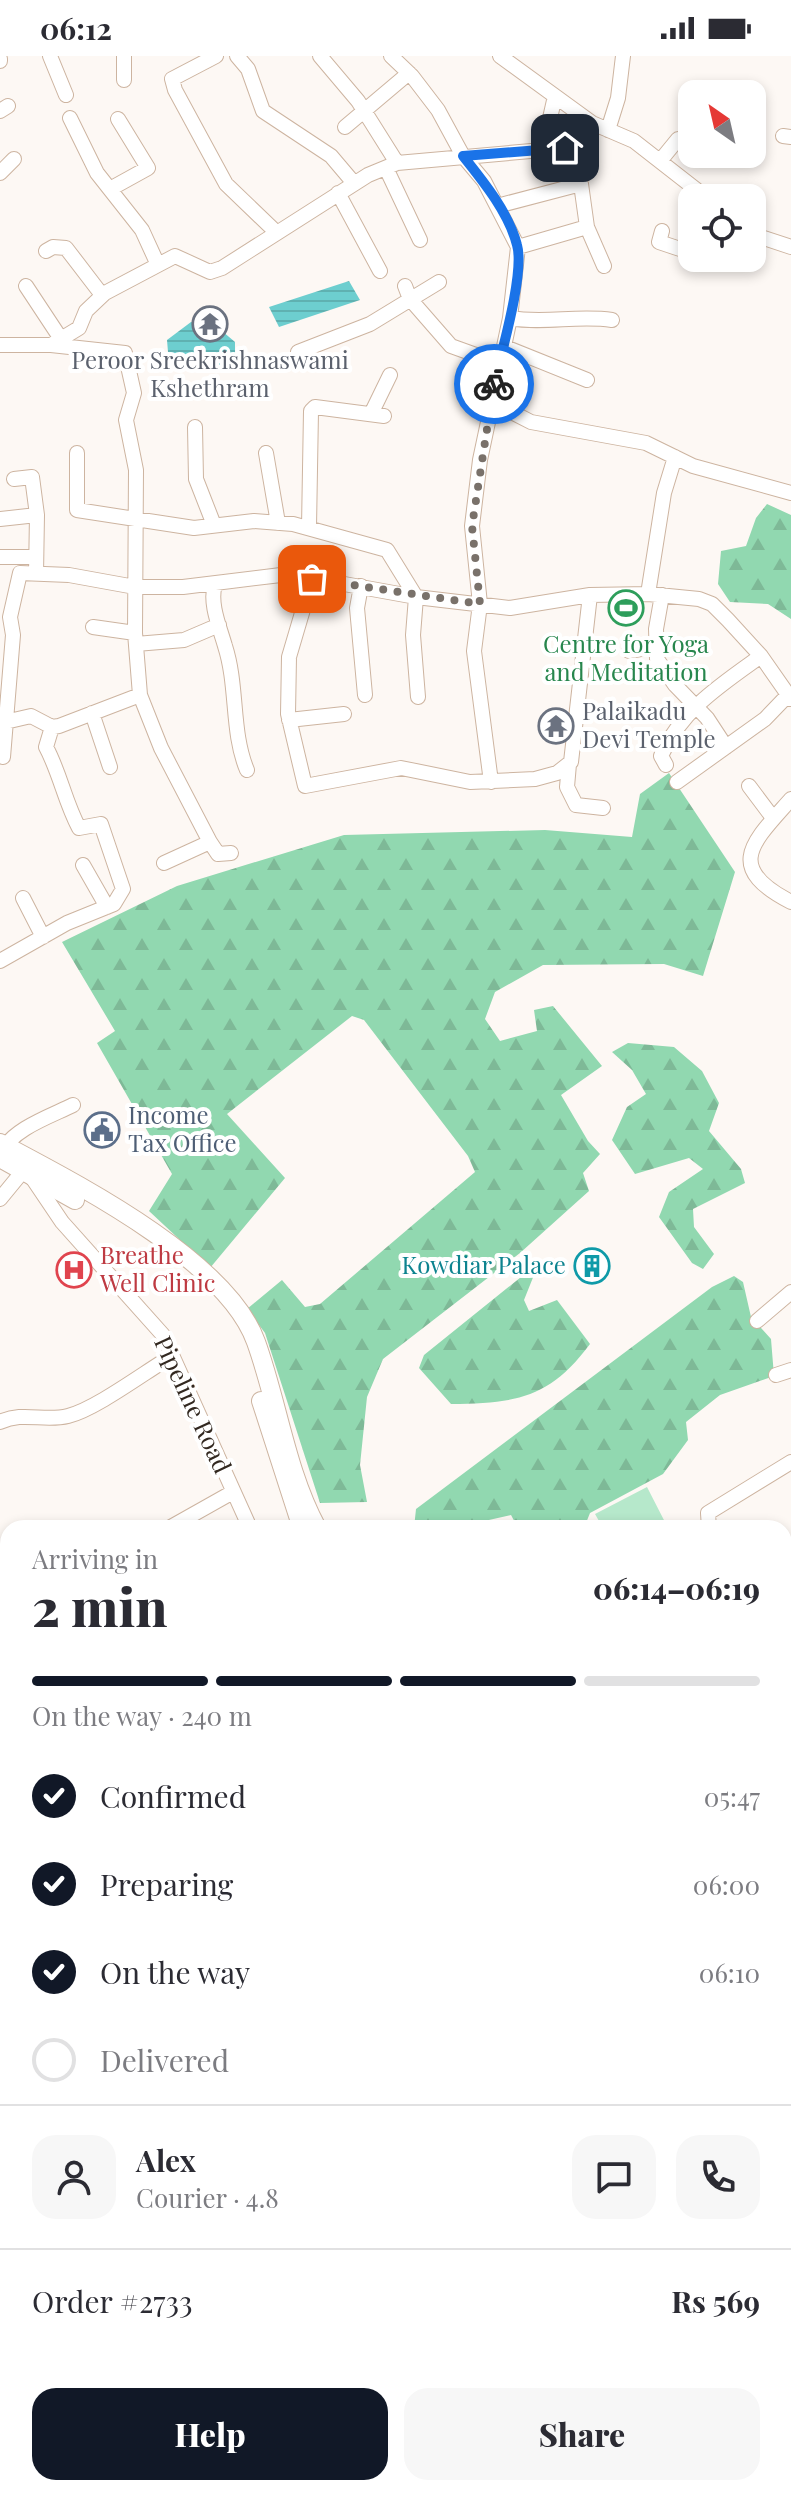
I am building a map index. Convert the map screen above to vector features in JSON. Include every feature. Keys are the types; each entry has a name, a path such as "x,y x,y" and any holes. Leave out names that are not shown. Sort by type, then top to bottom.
{"main road":[{"path":"1,1147 33,1172 158,1251 199,1283 221,1306 239,1331 299,1520"},
{"path":"33,1172 169,1243 234,1304 256,1341 296,1477 314,1520"}],"street":[{"path":"50,56 66,95"},
{"path":"124,56 124,80"},
{"path":"216,56 172,79 175,90 226,184 276,232"},
{"path":"237,56 248,69 263,111 331,156 353,182"},
{"path":"320,56 365,111 392,165 420,240"},
{"path":"391,56 409,73 438,110 463,156 484,181 518,247 510,318 490,401 472,526 480,604 474,651 491,782"},
{"path":"499,56 592,123 634,141 689,184"},
{"path":"608,130 617,106 623,56"},
{"path":"345,127 409,73"},
{"path":"549,150 548,127 555,96"},
{"path":"70,118 97,173 142,230 158,265"},
{"path":"110,189 148,168 118,119"},
{"path":"56,342 79,328 86,311 102,295 175,256 210,272 353,182 392,165 565,148 592,123"},
{"path":"660,161 678,139"},
{"path":"0,173 14,159"},
{"path":"497,206 581,184 587,227 604,266"},
{"path":"338,193 380,271"},
{"path":"518,247 587,227"},
{"path":"662,231 659,242 678,248"},
{"path":"766,239 791,247"},
{"path":"46,251 53,247 66,248 102,295"},
{"path":"298,352 370,324 408,292 439,282"},
{"path":"26,286 56,342"},
{"path":"408,292 451,346 501,364"},
{"path":"510,318 535,321 575,317 612,320"},
{"path":"0,345 56,342 125,353 129,358 134,393 126,420 136,470 135,638 140,695 161,748 210,842 218,854 231,853"},
{"path":"505,347 587,380"},
{"path":"309,527 311,411 315,407 330,407 378,415 390,375"},
{"path":"490,401 531,422 646,443 675,457 791,493"},
{"path":"195,427 196,479 214,525"},
{"path":"77,453 77,510 137,522 194,528 278,523 309,527 387,550 416,597 413,635 418,697"},
{"path":"266,453 278,523"},
{"path":"675,457 664,493 655,595 657,659 726,747"},
{"path":"3,757 3,723 13,635 5,613 35,557 37,515 32,477 14,479"},
{"path":"0,519 37,515"},
{"path":"0,557 35,557"},
{"path":"28,573 69,575 135,587 215,585 289,574 416,597 510,608 590,595 655,595 712,604 761,656 789,698 677,782"},
{"path":"312,579 289,657 289,720 305,786 401,768 449,780 491,782 535,779 557,773 569,764"},
{"path":"215,585 219,625 233,679 241,757 247,770"},
{"path":"361,586 357,608 365,695"},
{"path":"590,595 567,787 576,805 603,808"},
{"path":"93,627 135,638 184,640 219,625"},
{"path":"629,651 657,646"},
{"path":"666,765 661,756 665,747 696,705 761,656"},
{"path":"3,723 31,716 52,727 140,695"},
{"path":"92,713 110,767"},
{"path":"289,720 344,714"},
{"path":"0,961 107,907 121,896 122,879 101,824 79,828 72,814 59,772 46,747 52,727"},
{"path":"749,786 773,818"},
{"path":"791,799 752,843 749,861 759,881 791,902"},
{"path":"164,863 210,842"},
{"path":"83,865 107,907"},
{"path":"23,898 43,937"},
{"path":"1,1147 38,1122 73,1105"},
{"path":"0,1199 33,1172"},
{"name":"Pipeline Road","path":"33,1172 62,1222 163,1335 246,1520"},
{"path":"757,1321 791,1292"},
{"path":"0,1422 14,1415 57,1418 78,1413 172,1356"},
{"path":"776,1375 791,1370"},
{"path":"708,1520 708,1513 791,1462"},
{"path":"183,1520 233,1492"}],"green space":[{"path":"767,504 791,515 791,619 768,604 730,602 718,584 721,551 746,546 756,518"},
{"path":"669,773 735,872 703,976 664,964 543,965 495,992 485,1019 500,1041 537,1031 534,1010 553,1006 602,1066 561,1095 588,1141 600,1154 583,1173 589,1191 520,1253 383,1359 367,1397 360,1465 367,1502 320,1503 265,1333 247,1309 282,1280 305,1307 320,1304 475,1172 468,1156 364,1020 352,1016 227,1114 285,1178 210,1268 149,1211 172,1174 97,1043 115,1031 62,942 177,886 344,835 545,830 632,837 640,794"},
{"path":"628,1043 674,1047 702,1071 719,1103 709,1131 741,1169 745,1183 693,1209 694,1227 714,1254 703,1269 692,1263 659,1217 669,1192 703,1169 689,1158 635,1174 612,1140 627,1107 646,1094 632,1070 612,1052"},
{"path":"526,1273 534,1275 524,1300 529,1311 557,1300 590,1344 560,1376 530,1394 494,1402 451,1404 419,1368 424,1355"},
{"path":"734,1276 743,1282 751,1317 771,1339 774,1376 720,1395 686,1422 688,1440 663,1474 590,1513 587,1520 514,1520 511,1515 489,1520 415,1520 416,1509 712,1287"},
{"path":"647,1487 664,1520 598,1520 595,1514"}],"water":[{"path":"349,281 360,300 279,327 269,307"},
{"path":"209,320 235,342 235,358 221,369 168,352 167,340 191,322"}],"way so far":[{"path":"312,579 416,597 480,604 473,562 472,526 494,384"}],"place":[{"name":"Peroor Sreekrishnaswami Kshethram","path":"210,324"},
{"name":"Centre for Yoga and Meditation","path":"626,608"},
{"name":"Palaikadu Devi Temple","path":"556,726"},
{"name":"Income Tax Office","path":"102,1130"},
{"name":"Kowdiar Palace","path":"592,1266"},
{"name":"Breathe Well Clinic","path":"74,1270"}],"route":[{"path":"494,384 514,297 518,247 484,181 463,156 565,148"}]}
